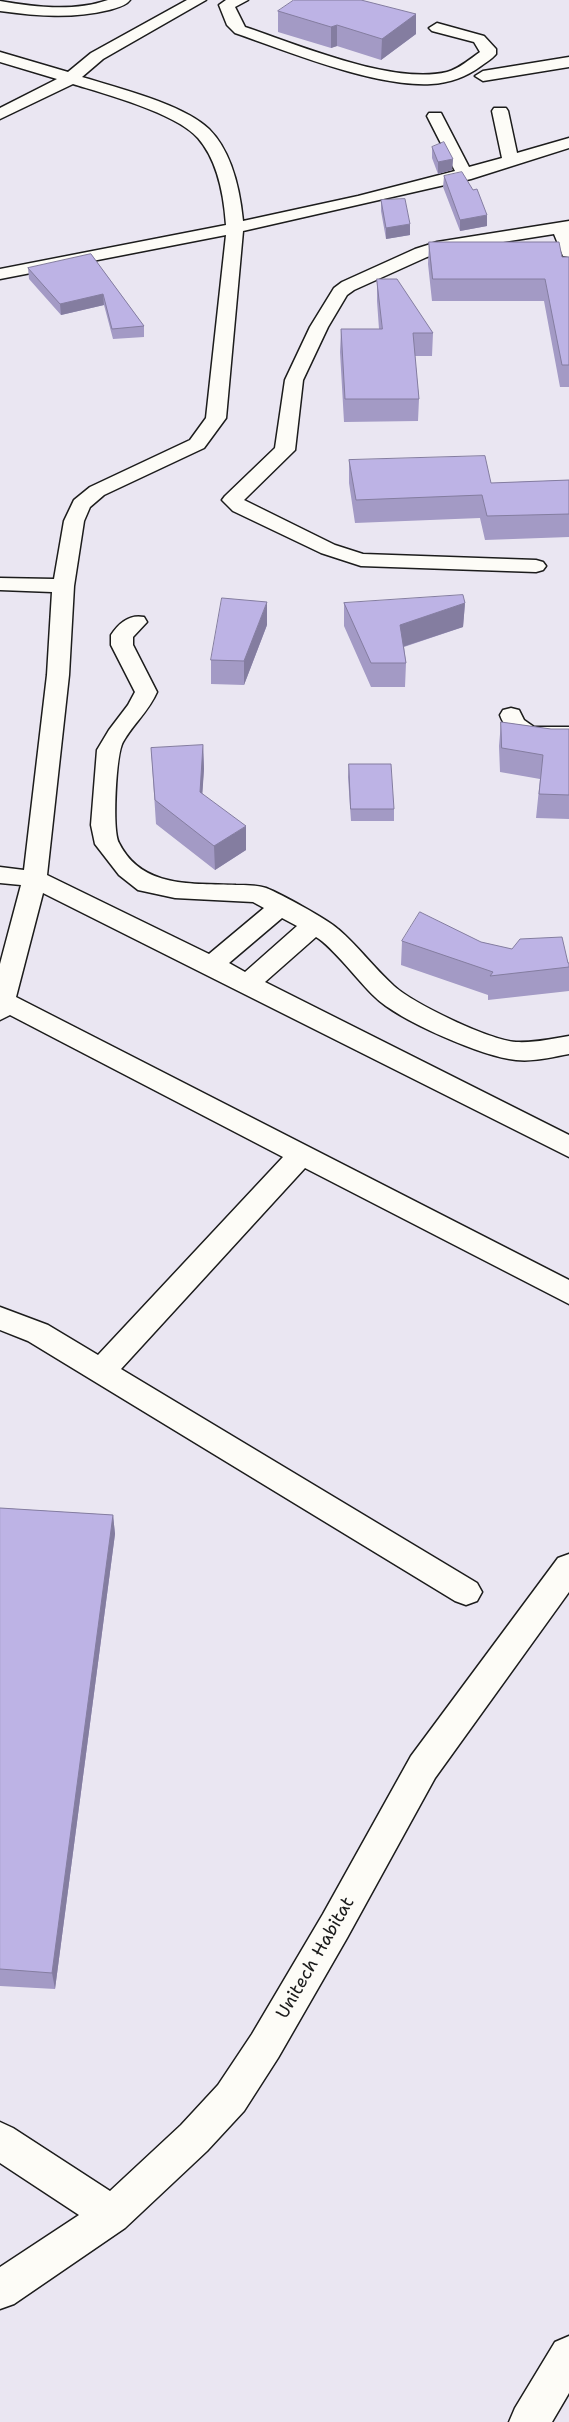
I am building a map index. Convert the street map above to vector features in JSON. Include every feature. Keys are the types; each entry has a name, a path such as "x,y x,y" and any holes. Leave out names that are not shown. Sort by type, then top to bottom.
{"street":[{"path":"0,6 54,13 93,9 122,0"},
{"path":"0,114 70,79 96,56 198,0"},
{"path":"240,0 227,5 235,24 240,30 394,77 428,79 454,76 488,54 488,49 479,40 437,28"},
{"path":"0,56 152,106 202,131 217,152 233,207 234,229 216,418 197,444 97,491 81,504 74,521 64,586 58,675 36,879 1,1006 301,1154 569,1293"},
{"path":"483,76 569,62"},
{"path":"500,111 511,162"},
{"path":"435,116 466,175"},
{"path":"0,274 275,222 466,175 569,144"},
{"path":"536,566 361,560 328,549 240,507 232,500 285,450 294,380 319,327 340,292 348,286 437,247 565,227 569,252"},
{"path":"0,584 64,586"},
{"path":"136,622 122,635 122,645 146,692 143,702 112,740 108,750 103,825 107,844 127,869 147,884 175,890 229,891 258,894 315,924 328,933 385,992 398,1002 487,1044 509,1051 535,1051 569,1045"},
{"path":"511,715 512,721 519,729 552,736 569,734"},
{"path":"0,875 36,879 211,965 569,1147"},
{"path":"211,965 280,906"},
{"path":"247,984 315,924"},
{"path":"100,1371 301,1154"},
{"path":"0,1318 38,1333 466,1592"},
{"name":"Unitech Habitat","path":"0,2290 112,2215 194,2138 231,2098 266,2046 423,1767 569,1567"},
{"path":"0,2141 112,2215"},
{"path":"529,2422 569,2356"}],"building":[{"path":"294,0 361,0 416,14 382,39 337,25 331,27 278,11"},
{"path":"444,142 453,159 438,162 432,147"},
{"path":"462,172 473,190 477,189 487,215 460,220 444,176"},
{"path":"405,199 410,224 386,228 381,200"},
{"path":"429,242 559,242 562,257 569,257 569,365 562,365 545,279 433,279"},
{"path":"91,254 144,326 112,329 103,294 60,304 28,268"},
{"path":"377,279 397,279 433,333 413,333 419,399 345,399 341,329 382,329"},
{"path":"485,456 491,483 569,480 569,514 487,516 482,495 356,500 349,460"},
{"path":"463,595 465,603 400,625 406,663 371,663 344,603"},
{"path":"222,598 267,602 244,661 211,660"},
{"path":"501,722 551,729 569,729 569,795 539,794 543,755 502,748"},
{"path":"203,745 200,792 246,826 214,846 155,800 151,748"},
{"path":"349,764 391,764 394,809 351,809"},
{"path":"420,912 481,942 512,949 520,939 562,937 569,967 490,976 493,972 402,941"},
{"path":"0,1508 113,1515 52,1973 0,1969"}]}
